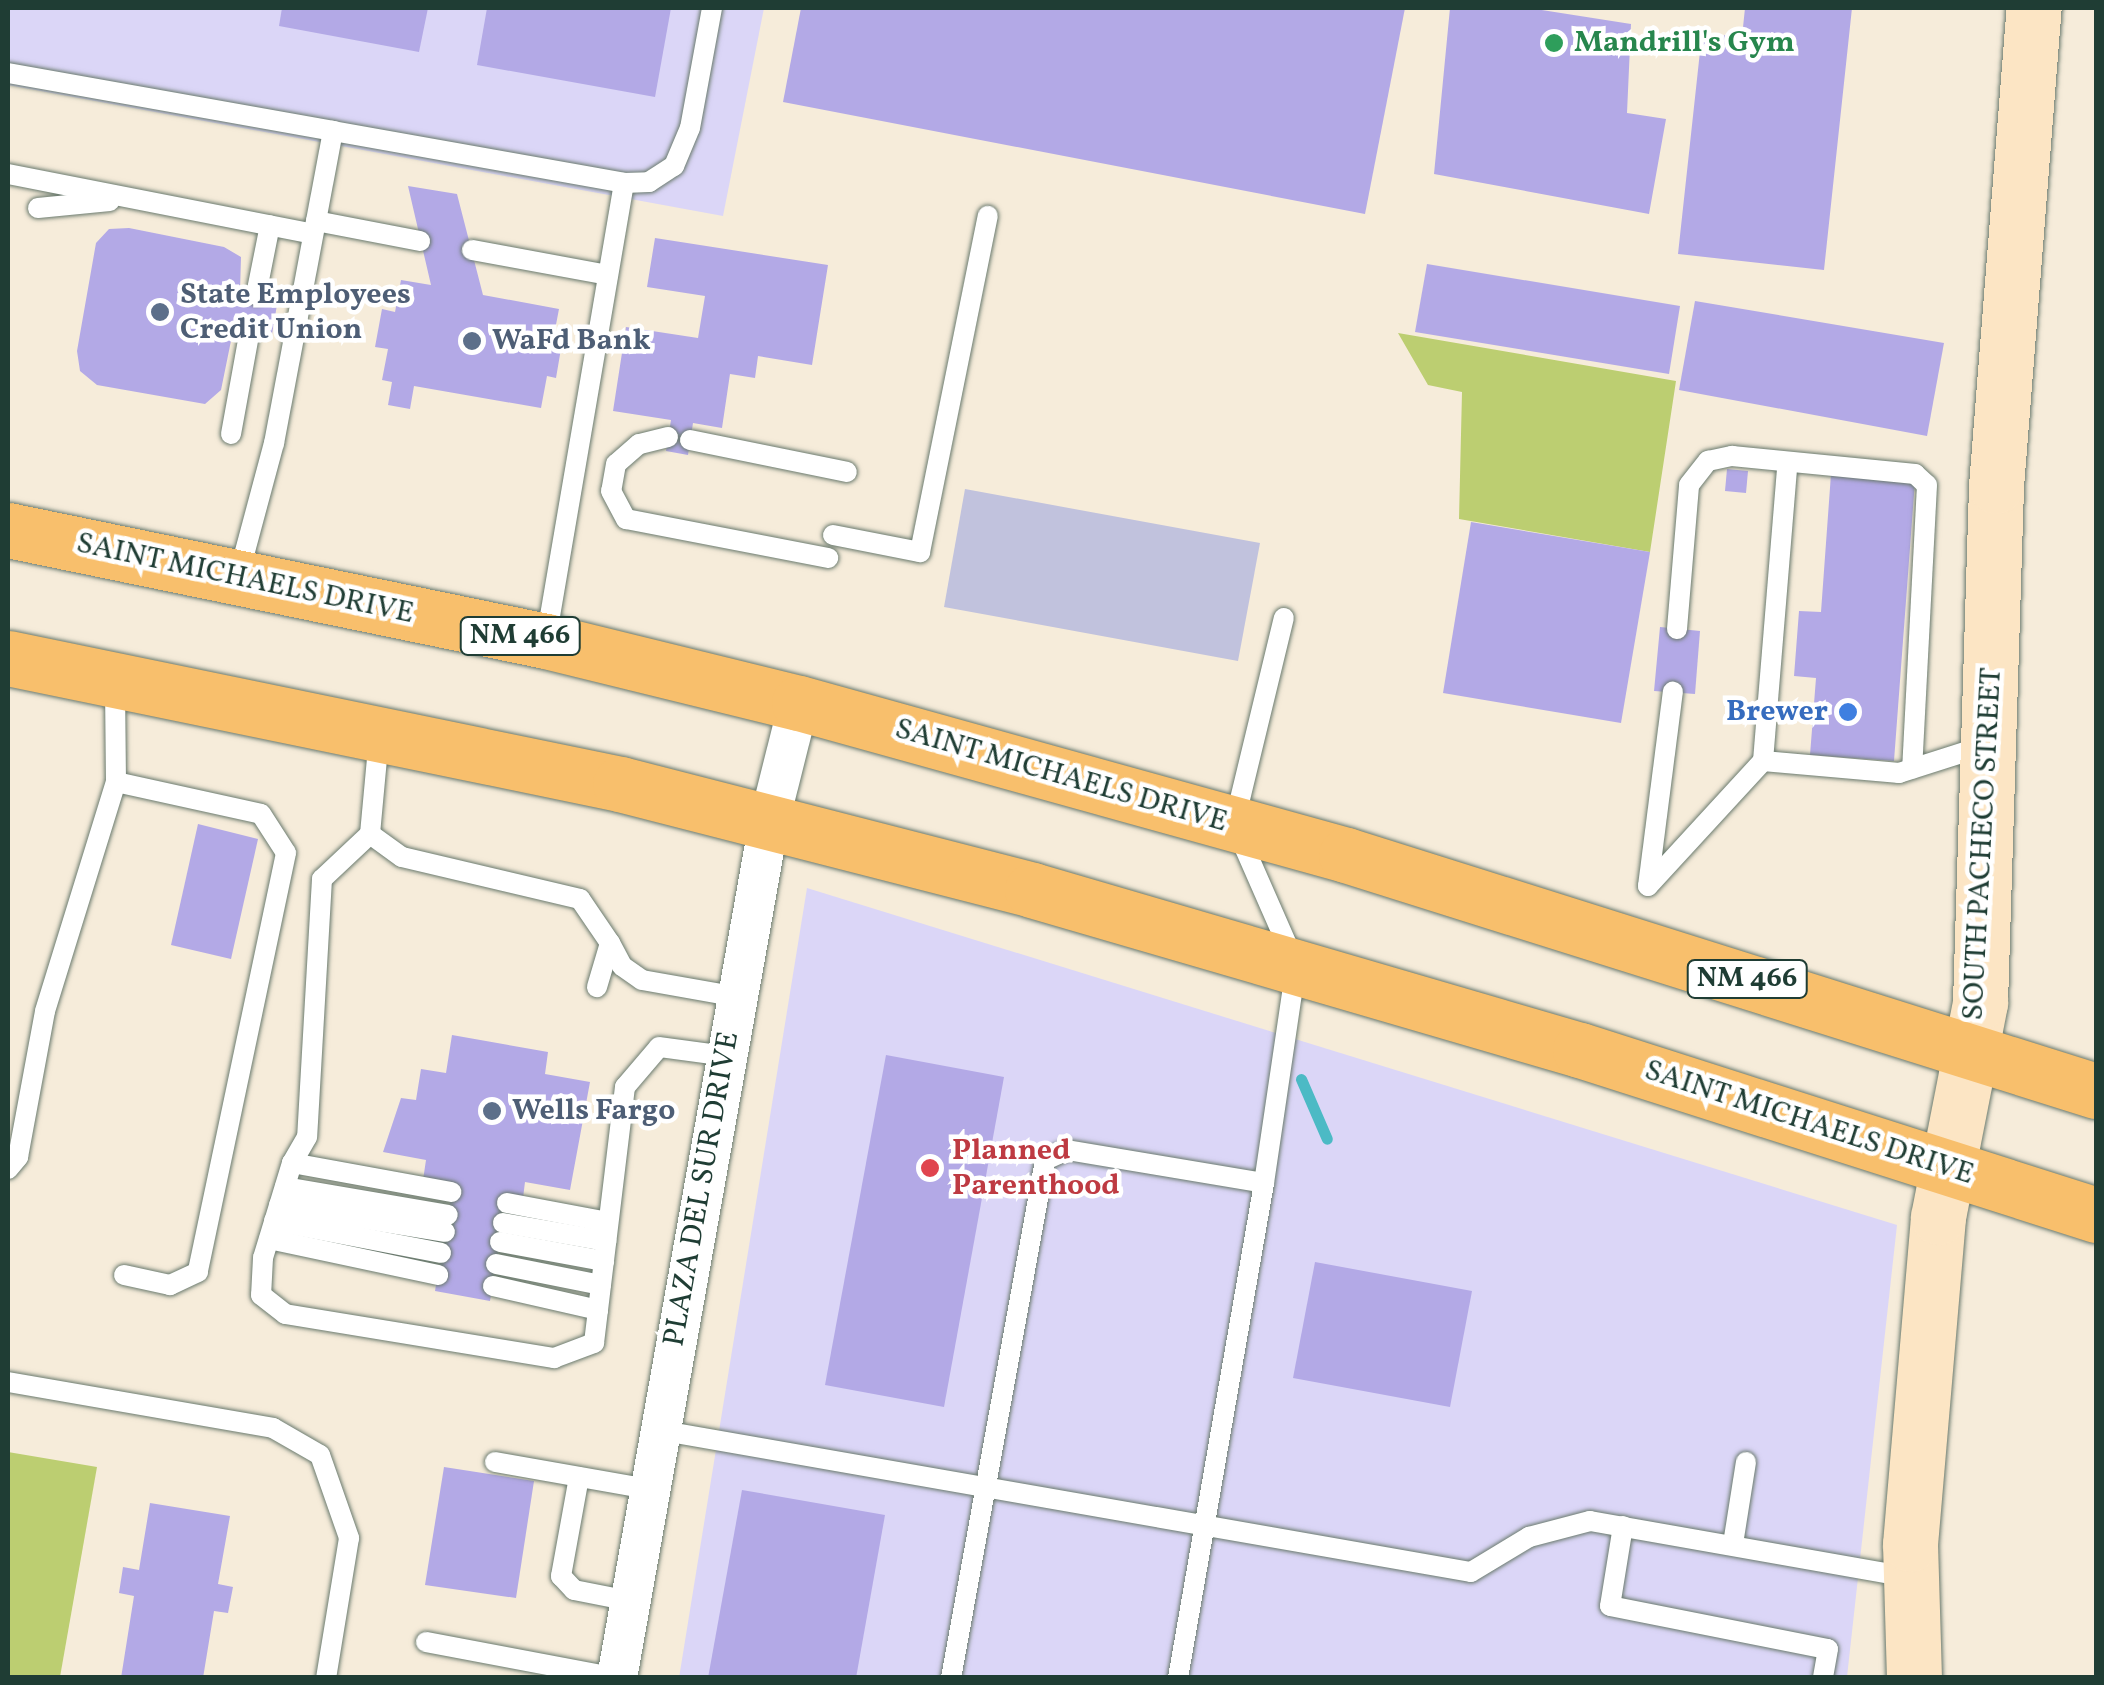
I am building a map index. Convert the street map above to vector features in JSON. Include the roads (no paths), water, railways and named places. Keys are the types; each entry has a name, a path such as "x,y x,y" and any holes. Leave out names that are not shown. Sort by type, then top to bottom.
{"main road":[{"name":"SAINT MICHAELS DRIVE","path":"8,530 546,641 799,703 1234,824 2096,1091"},
{"name":"SAINT MICHAELS DRIVE","path":"8,658 379,730 769,822 1296,965 2096,1215"}],"street":[{"name":"SOUTH PACHECO STREET","path":"1914,1678 1915,1579 1910,1544 1945,1168 1980,1002 1996,486 2034,8"},
{"name":"PLAZA DEL SUR DRIVE","path":"617,1678 769,822 799,703"}],"lane":[{"path":"8,73 624,183 649,182 674,166 690,128 712,8"},
{"path":"239,576 274,443 333,132"},
{"path":"8,174 270,225 420,242"},
{"path":"546,641 624,183"},
{"path":"38,208 137,199"},
{"path":"833,535 920,552 988,216"},
{"path":"256,296 270,225"},
{"path":"472,250 608,276"},
{"path":"231,434 249,335"},
{"path":"668,436 639,444 616,464 611,491 626,519 828,558"},
{"path":"690,440 847,472"},
{"path":"1677,628 1690,485 1708,461 1720,458 1915,474 1927,485 1912,768"},
{"path":"1673,692 1648,886 1763,762 1787,466"},
{"path":"1178,1678 1264,1183 1296,965 1234,824 1284,618"},
{"path":"8,1170 18,1157 46,1011 116,782 116,678"},
{"path":"379,730 370,834 322,879 307,1137 292,1163 277,1213 261,1295 286,1314 554,1358 594,1343 625,1087 644,1057 675,1046 726,1056"},
{"path":"1763,762 1899,773 1990,745"},
{"path":"116,782 262,814 286,853 198,1272 170,1285 124,1275"},
{"path":"370,834 402,856 580,899 622,966 642,980 738,998"},
{"path":"597,987 610,943"},
{"path":"951,1678 1044,1160 1067,1150 1264,1183"},
{"path":"292,1163 452,1192"},
{"path":"277,1213 444,1233"},
{"path":"277,1213 438,1275"},
{"path":"606,1241 503,1223 606,1241"},
{"path":"496,1264 601,1285"},
{"path":"492,1286 598,1310"},
{"path":"8,1382 272,1428 320,1455 349,1538 326,1678"},
{"path":"658,1430 1472,1572 1529,1537 1590,1521 1915,1579"},
{"path":"495,1462 648,1489"},
{"path":"1732,1544 1746,1462"},
{"path":"579,1476 561,1576 574,1590 630,1601"},
{"path":"1623,1526 1610,1606 1828,1649 1823,1678"},
{"path":"426,1642 617,1678"}],"waterway":[{"path":"1301,1079 1327,1139"}],"place":[{"name":"Mandrill's Gym","path":"1554,43"},
{"name":"State Employees Credit Union","path":"160,312"},
{"name":"WaFd Bank","path":"472,341"},
{"name":"Brewer","path":"1848,712"},
{"name":"Wells Fargo","path":"492,1111"},
{"name":"Planned Parenthood","path":"930,1168"}]}
